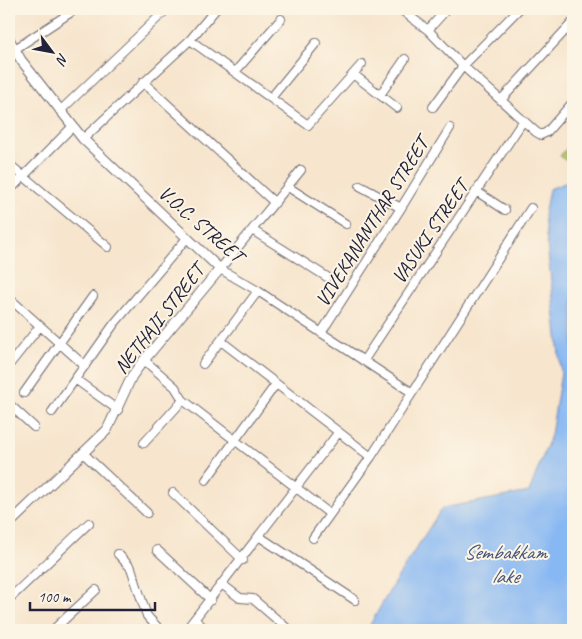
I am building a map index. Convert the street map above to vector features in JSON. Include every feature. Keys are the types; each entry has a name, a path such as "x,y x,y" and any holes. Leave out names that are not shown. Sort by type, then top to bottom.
{"street":[{"path":"15,49 76,9"},
{"path":"60,111 167,9"},
{"path":"83,139 190,40 216,9"},
{"path":"400,9 428,30 463,66 536,132 544,134 573,102"},
{"path":"428,30 447,9"},
{"path":"433,108 463,66 519,9"},
{"path":"235,72 281,20"},
{"path":"501,100 573,22"},
{"path":"566,30 573,36"},
{"name":"V.O.C. STREET","path":"9,39 21,60 83,139 220,269 258,291 411,392"},
{"path":"190,40 308,125 362,64"},
{"path":"271,98 316,44"},
{"path":"380,95 404,59"},
{"path":"353,74 397,108"},
{"path":"143,82 274,203"},
{"name":"VASUKI STREET","path":"364,360 523,121"},
{"path":"9,191 72,127"},
{"name":"VIVEKANANTHAR STREET","path":"321,333 450,128"},
{"path":"9,164 108,247"},
{"path":"220,269 301,170"},
{"path":"360,186 401,208"},
{"path":"288,187 346,224"},
{"path":"476,191 505,210"},
{"path":"313,538 371,456 531,208"},
{"path":"252,230 327,277"},
{"path":"52,412 114,324 187,238"},
{"name":"NETHAJI STREET","path":"9,524 107,430 118,410 132,376 220,269"},
{"path":"203,364 258,291"},
{"path":"24,393 93,296"},
{"path":"9,299 85,366"},
{"path":"9,365 40,326"},
{"path":"221,341 338,434 371,456"},
{"path":"144,360 175,386 183,400 330,514"},
{"path":"75,380 118,410"},
{"path":"206,480 276,384"},
{"path":"144,443 183,400"},
{"path":"9,404 34,427"},
{"path":"186,630 243,560 338,434"},
{"path":"84,454 146,513"},
{"path":"173,493 243,560"},
{"path":"9,599 89,523"},
{"path":"260,537 354,600"},
{"path":"157,550 211,600"},
{"path":"118,554 131,568 147,616 160,630"},
{"path":"223,585 240,598 252,599 289,630"},
{"path":"53,630 96,590"},
{"path":"195,620 206,630"}],"green space":[{"path":"573,141 573,166 560,156"}],"water":[{"name":"Sembakkam lake","path":"573,180 573,630 367,630 394,583 442,508 529,492 551,435 561,373 544,216 549,189"}]}
